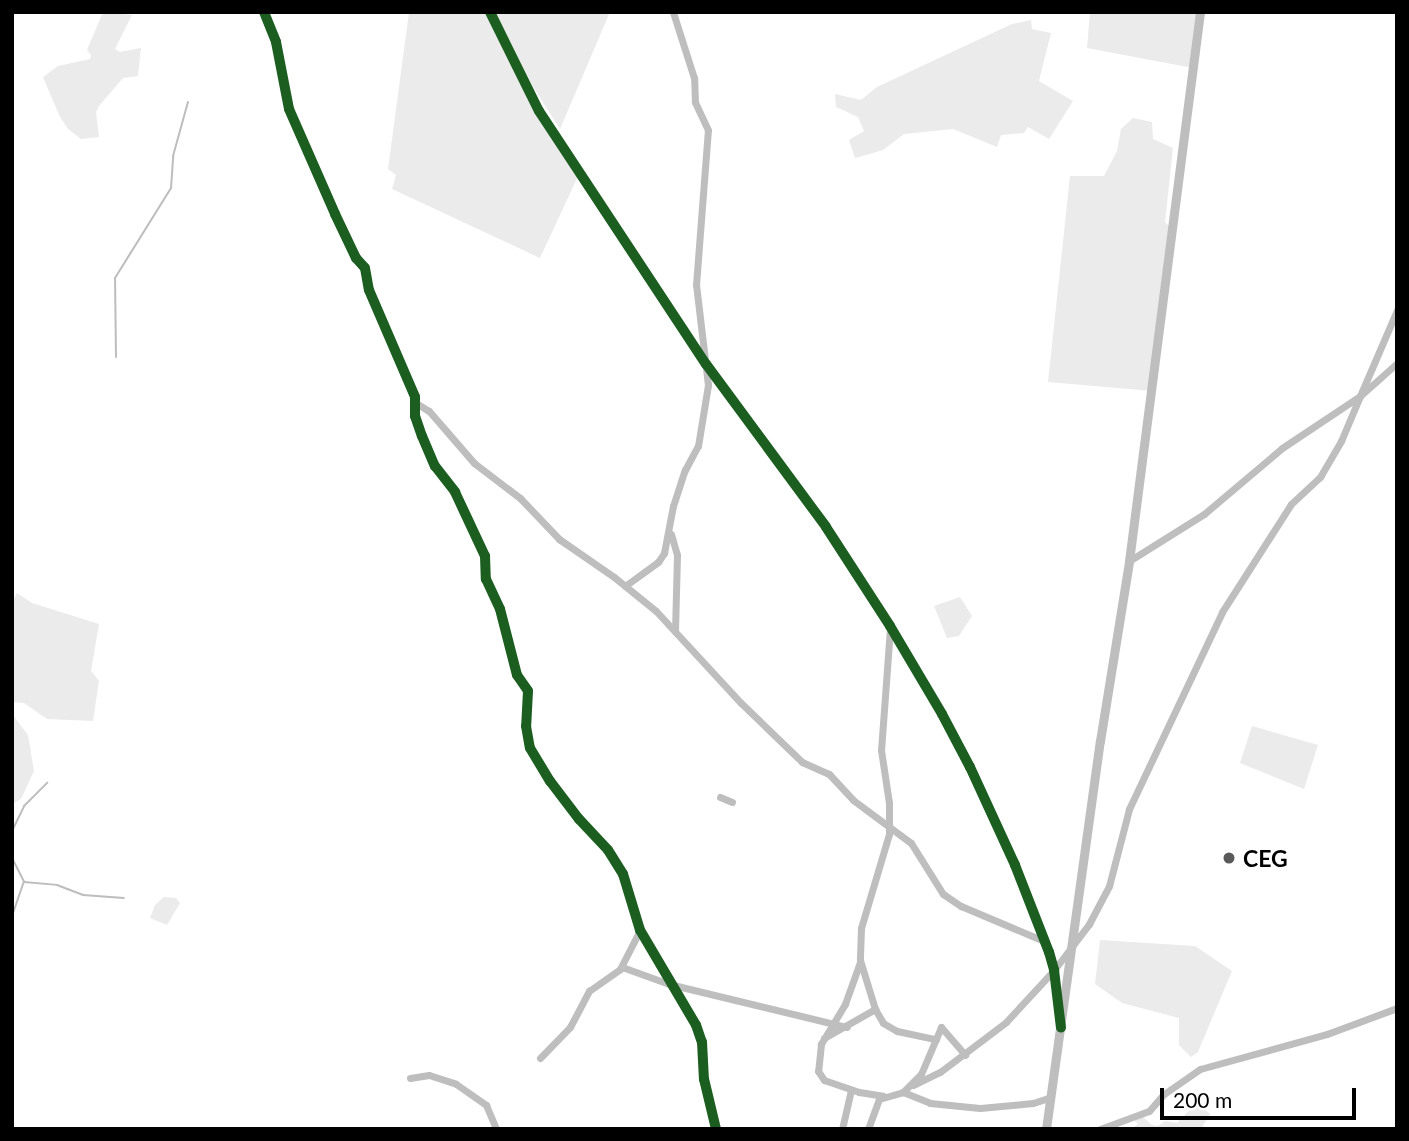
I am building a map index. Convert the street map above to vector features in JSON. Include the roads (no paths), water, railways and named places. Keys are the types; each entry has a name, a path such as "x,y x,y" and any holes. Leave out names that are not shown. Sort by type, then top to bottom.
{"main road":[{"path":"1046,1129 1100,741 1129,561 1200,12"}],"street":[{"path":"264,12 276,42 289,108 335,214 356,258 365,268 369,290 416,403 415,416 435,466 454,492 485,556 486,579 500,609 517,675 528,691 526,726 530,748 550,781 620,867 640,930 669,984 694,1020 702,1042 704,1079 716,1129"},
{"path":"490,12 539,111 706,365 819,516 890,626 970,767 1015,865 1044,941 1054,970 1061,1028"},
{"path":"625,586 658,562 670,530 673,506 685,470 698,446 708,385 696,285 708,130 695,102 694,78 673,12"},
{"path":"890,626 881,739 890,826 887,847 862,928 860,960 850,992 834,1024 825,1035 818,1061 820,1075 824,1080 851,1090 883,1096 903,1092 931,1078 965,1055 1006,1022 1073,947 1109,886 1129,809 1222,612 1291,504 1320,477 1341,441 1397,310"},
{"path":"1129,561 1204,514 1282,448 1360,396 1397,363"},
{"path":"416,403 429,411 474,463 520,498 559,539 625,586 675,631 741,703 802,762 829,774 853,800 890,826 919,852 943,894 961,906 1044,941"},
{"path":"670,530 677,555 675,631"},
{"path":"720,797 732,802"},
{"path":"540,1058 570,1027 585,996 622,967 640,930"},
{"path":"860,960 875,1009 883,1023 892,1029 936,1039"},
{"path":"622,967 669,984 847,1027"},
{"path":"1100,1129 1149,1111 1164,1094 1200,1069 1328,1034 1397,1008"},
{"path":"825,1035 847,1027 875,1009"},
{"path":"819,1019 825,1035"},
{"path":"914,1085 929,1062 941,1027 965,1055"},
{"path":"410,1078 429,1075 466,1090 486,1105 496,1129"},
{"path":"842,1129 851,1090"},
{"path":"903,1092 930,1103 980,1108 1034,1103 1051,1097"},
{"path":"868,1129 874,1107 883,1096"}],"waterway":[{"path":"116,357 115,278 171,188 173,156 188,102"},
{"path":"12,831 24,806 47,783"},
{"path":"12,858 24,882"},
{"path":"12,916 24,882 57,885 83,895 124,898"}],"place":[{"name":"CEG","path":"1229,858"}]}
